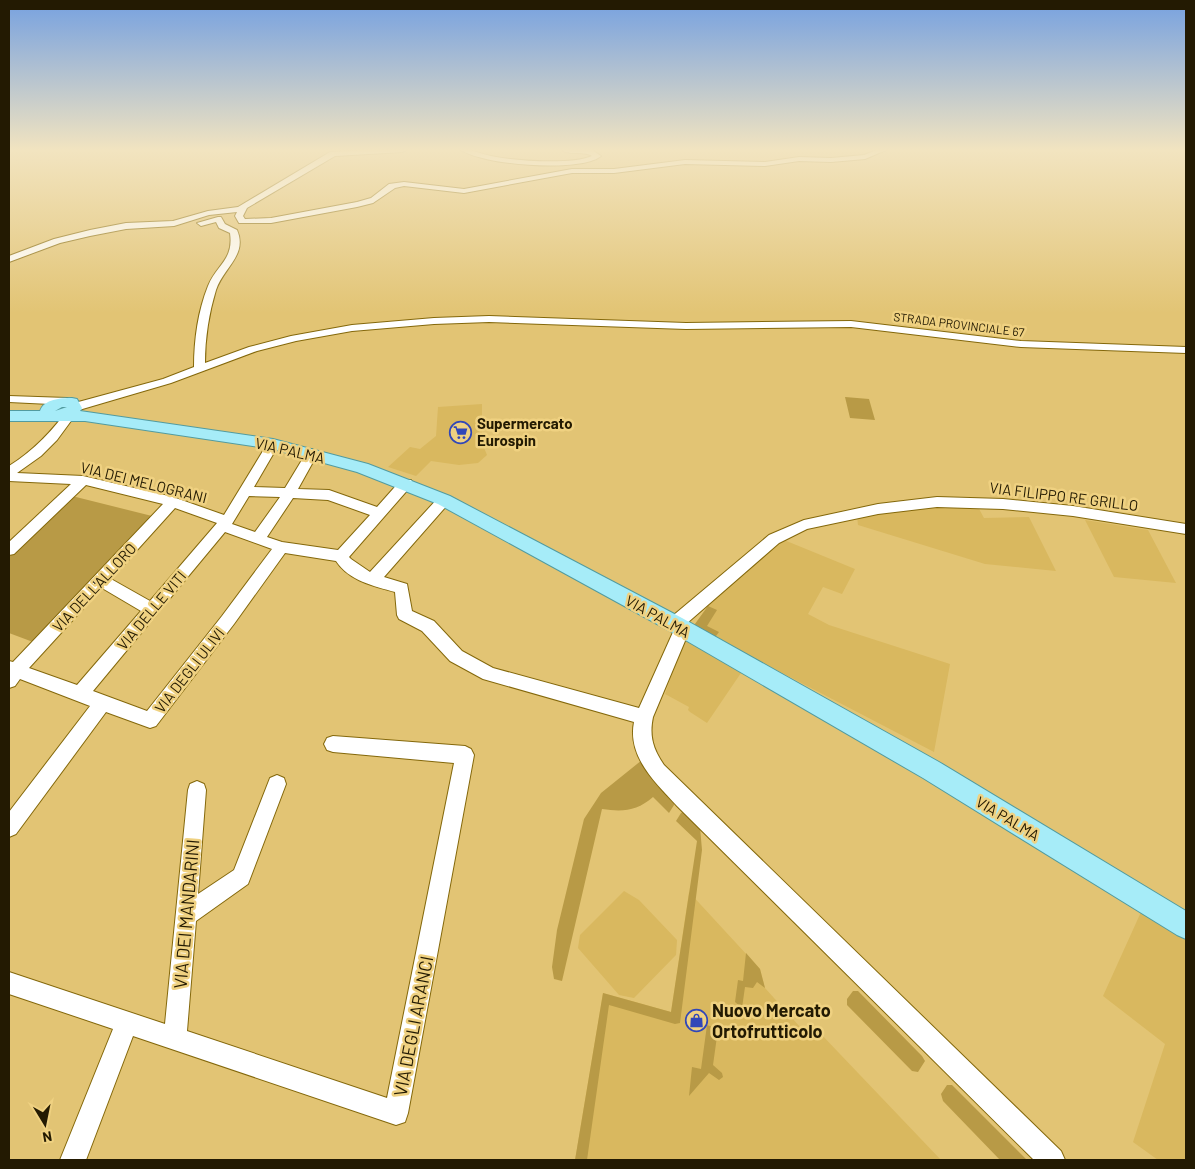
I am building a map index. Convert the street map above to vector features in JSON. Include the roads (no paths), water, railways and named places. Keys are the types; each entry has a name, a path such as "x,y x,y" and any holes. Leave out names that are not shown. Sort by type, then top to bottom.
{"main road":[{"name":"VIA PALMA","path":"13,416 64,412 273,444 362,468 406,483 444,500 679,627 931,770 1186,926"}],"street":[{"path":"167,224 208,213 244,208 250,205"},
{"path":"244,208 239,216 242,221 281,220 355,205"},
{"path":"9,259 58,241 126,226 189,225 218,219 222,226 234,232 235,239 232,260 216,278 209,296 200,349 200,369"},
{"name":"STRADA PROVINCIALE 67","path":"64,412 295,338 352,328 489,319 686,326 852,324 1021,344 1186,350"},
{"path":"12,400 64,412"},
{"path":"12,400 64,412"},
{"path":"9,472 45,447 64,412"},
{"name":"VIA DELLE VITI","path":"80,695 225,524 273,444"},
{"path":"258,539 312,454"},
{"name":"VIA DEI MELOGRANI","path":"9,477 82,480 173,502 281,547 341,556"},
{"path":"12,545 82,480"},
{"path":"406,483 341,556 345,564 373,579 402,588 405,615 428,626 456,656 489,674 561,692 644,717"},
{"path":"245,490 329,495 379,513"},
{"path":"373,579 444,500"},
{"name":"VIA DELL'ALLORO","path":"11,674 173,502"},
{"name":"VIA FILIPPO RE GRILLO","path":"679,627 774,539 804,525 878,508 936,502 1003,504 1073,510 1186,529"},
{"name":"VIA DEGLI ULIVI","path":"11,674 80,695 150,720 228,620 281,547"},
{"path":"100,580 151,609"},
{"path":"679,627 644,717 643,741 647,756 664,778 1052,1160"},
{"path":"10,823 102,704"},
{"name":"VIA DEGLI ARANCI","path":"9,982 396,1113 465,755 333,744"},
{"path":"186,915 241,877 276,784"},
{"name":"VIA DEI MANDARINI","path":"175,1039 197,790"},
{"path":"73,1160 127,1022"}],"place":[{"name":"Supermercato Eurospin","path":"461,432"},
{"name":"Nuovo Mercato Ortofrutticolo","path":"696,1020"}]}
